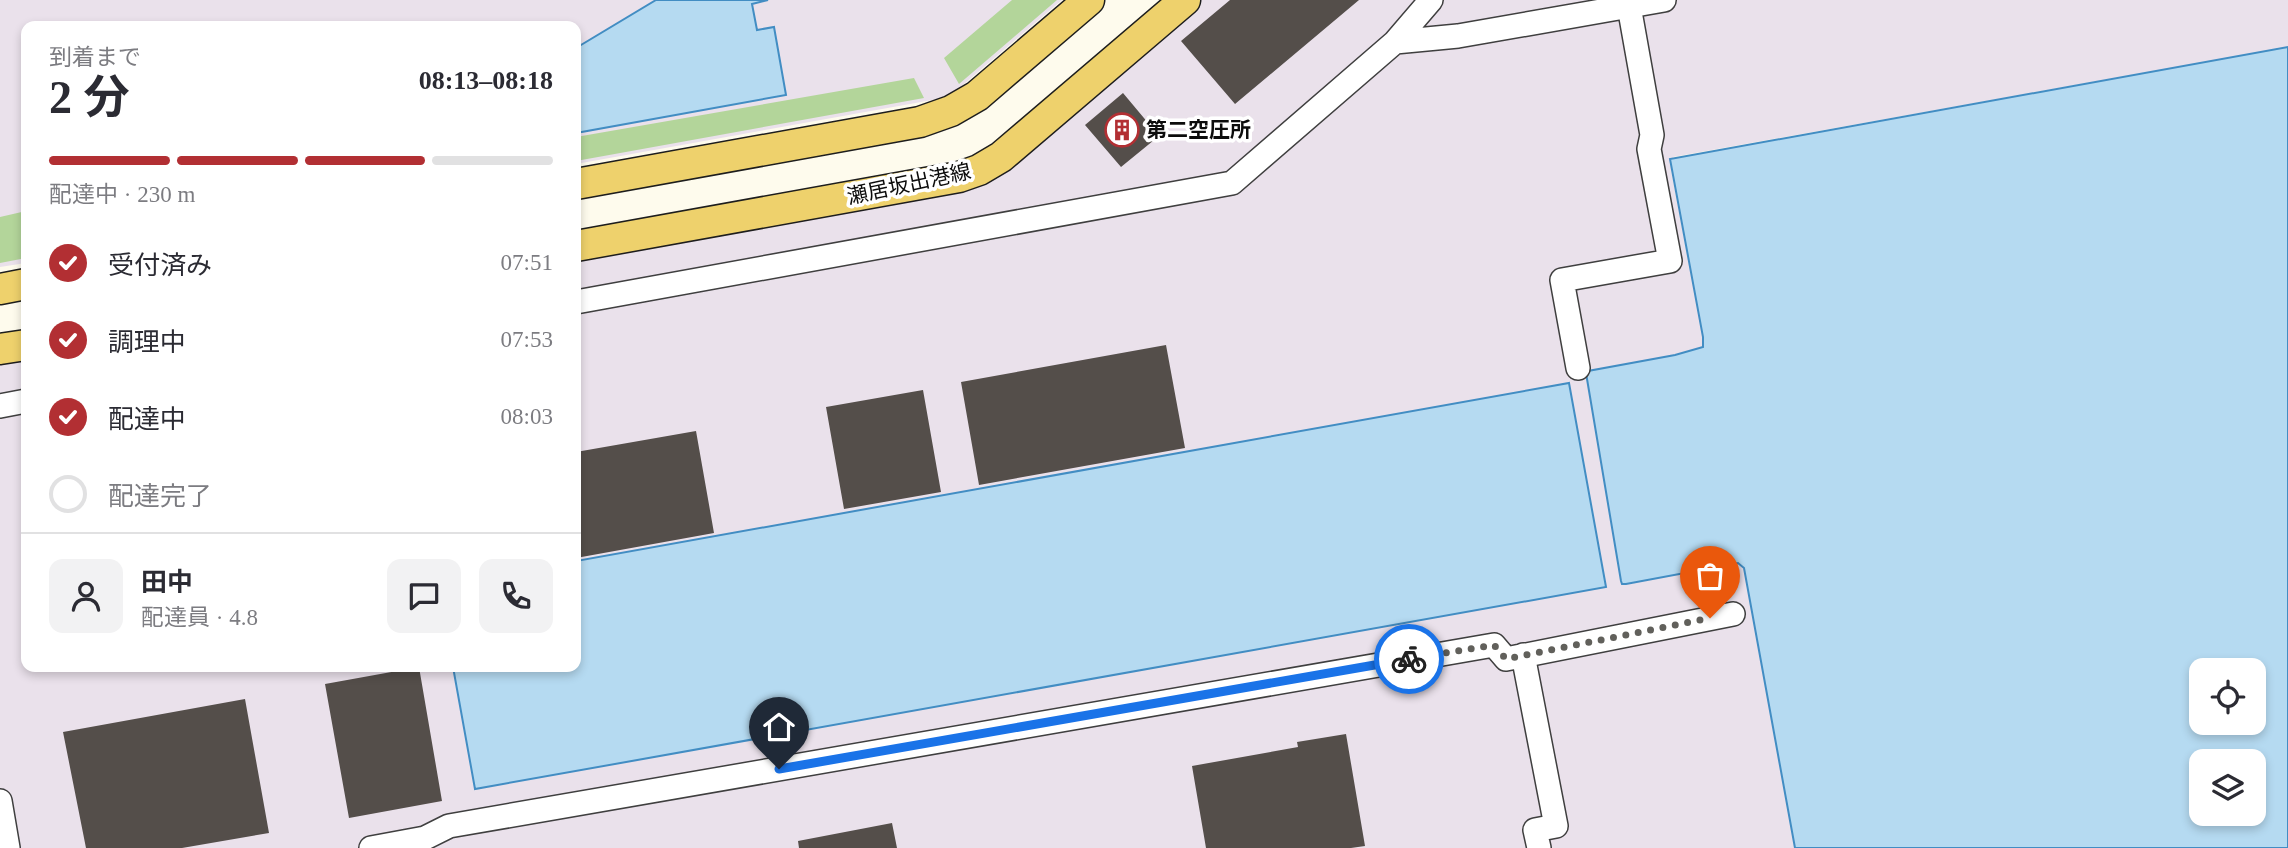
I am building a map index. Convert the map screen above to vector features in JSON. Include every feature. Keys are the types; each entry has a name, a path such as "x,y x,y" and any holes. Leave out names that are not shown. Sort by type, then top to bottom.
{"main road":[{"path":"581,183 920,121 951,111 977,96 1089,0"},
{"name":"瀬居坂出港線","path":"581,245 959,177 979,170 1001,156 1185,0"},
{"path":"0,289 21,285"},
{"path":"0,349 21,346"}],"lane":[{"path":"581,301 1232,183 1395,41 1431,0"},
{"path":"1395,41 1458,36 1664,0"},
{"path":"1578,368 1562,280 1670,261 1649,149 1652,135 1629,6"},
{"path":"0,406 21,402"},
{"path":"371,848 425,838 451,837 1494,645 1506,659 1733,614"},
{"path":"1523,655 1556,826 1535,830 1539,848"},
{"path":"0,801 8,848"}],"shaded area":[{"path":"0,0 1062,0 949,97 581,163 581,21 21,21 21,264 0,267"},
{"path":"1200,0 2288,0 2288,47 1673,157 1671,170 1703,347 1675,355 1588,371 1621,581 1626,584 1738,563 1744,568 1795,848 0,848 0,362 21,358 21,672 581,672 581,257 986,181"}],"green space":[{"path":"1012,0 1057,0 959,84 944,58"},
{"path":"914,78 924,98 581,160 581,136"},
{"path":"21,212 21,259 0,263 0,217"}],"water":[{"path":"656,0 768,0 752,4 757,30 774,27 786,95 581,132 581,45"},
{"path":"2288,47 2288,848 1795,848 1744,568 1738,563 1626,584 1621,581 1586,373 1703,347 1670,159"},
{"path":"1569,383 1606,587 475,789 454,672 581,672 581,560"}],"building":[{"path":"1230,0 1359,0 1235,104 1181,41"},
{"name":"第二空圧所","path":"1123,93 1159,136 1121,167 1085,125"},
{"path":"1166,345 1185,448 979,485 961,382"},
{"path":"923,390 941,492 844,509 826,407"},
{"path":"696,431 714,533 581,557 581,451"},
{"path":"391,672 420,672 442,801 349,818 325,684"},
{"path":"245,699 269,833 182,848 86,848 63,732"},
{"path":"1346,734 1365,846 1206,848 1192,766 1298,747 1297,742"},
{"path":"892,823 897,848 799,848 798,841"}],"way so far":[{"path":"1409,659 1494,645 1506,659 1710,618"}],"place":[{"name":"第二空圧所","path":"1122,130"}],"route":[{"path":"779,769 1409,659"}]}
